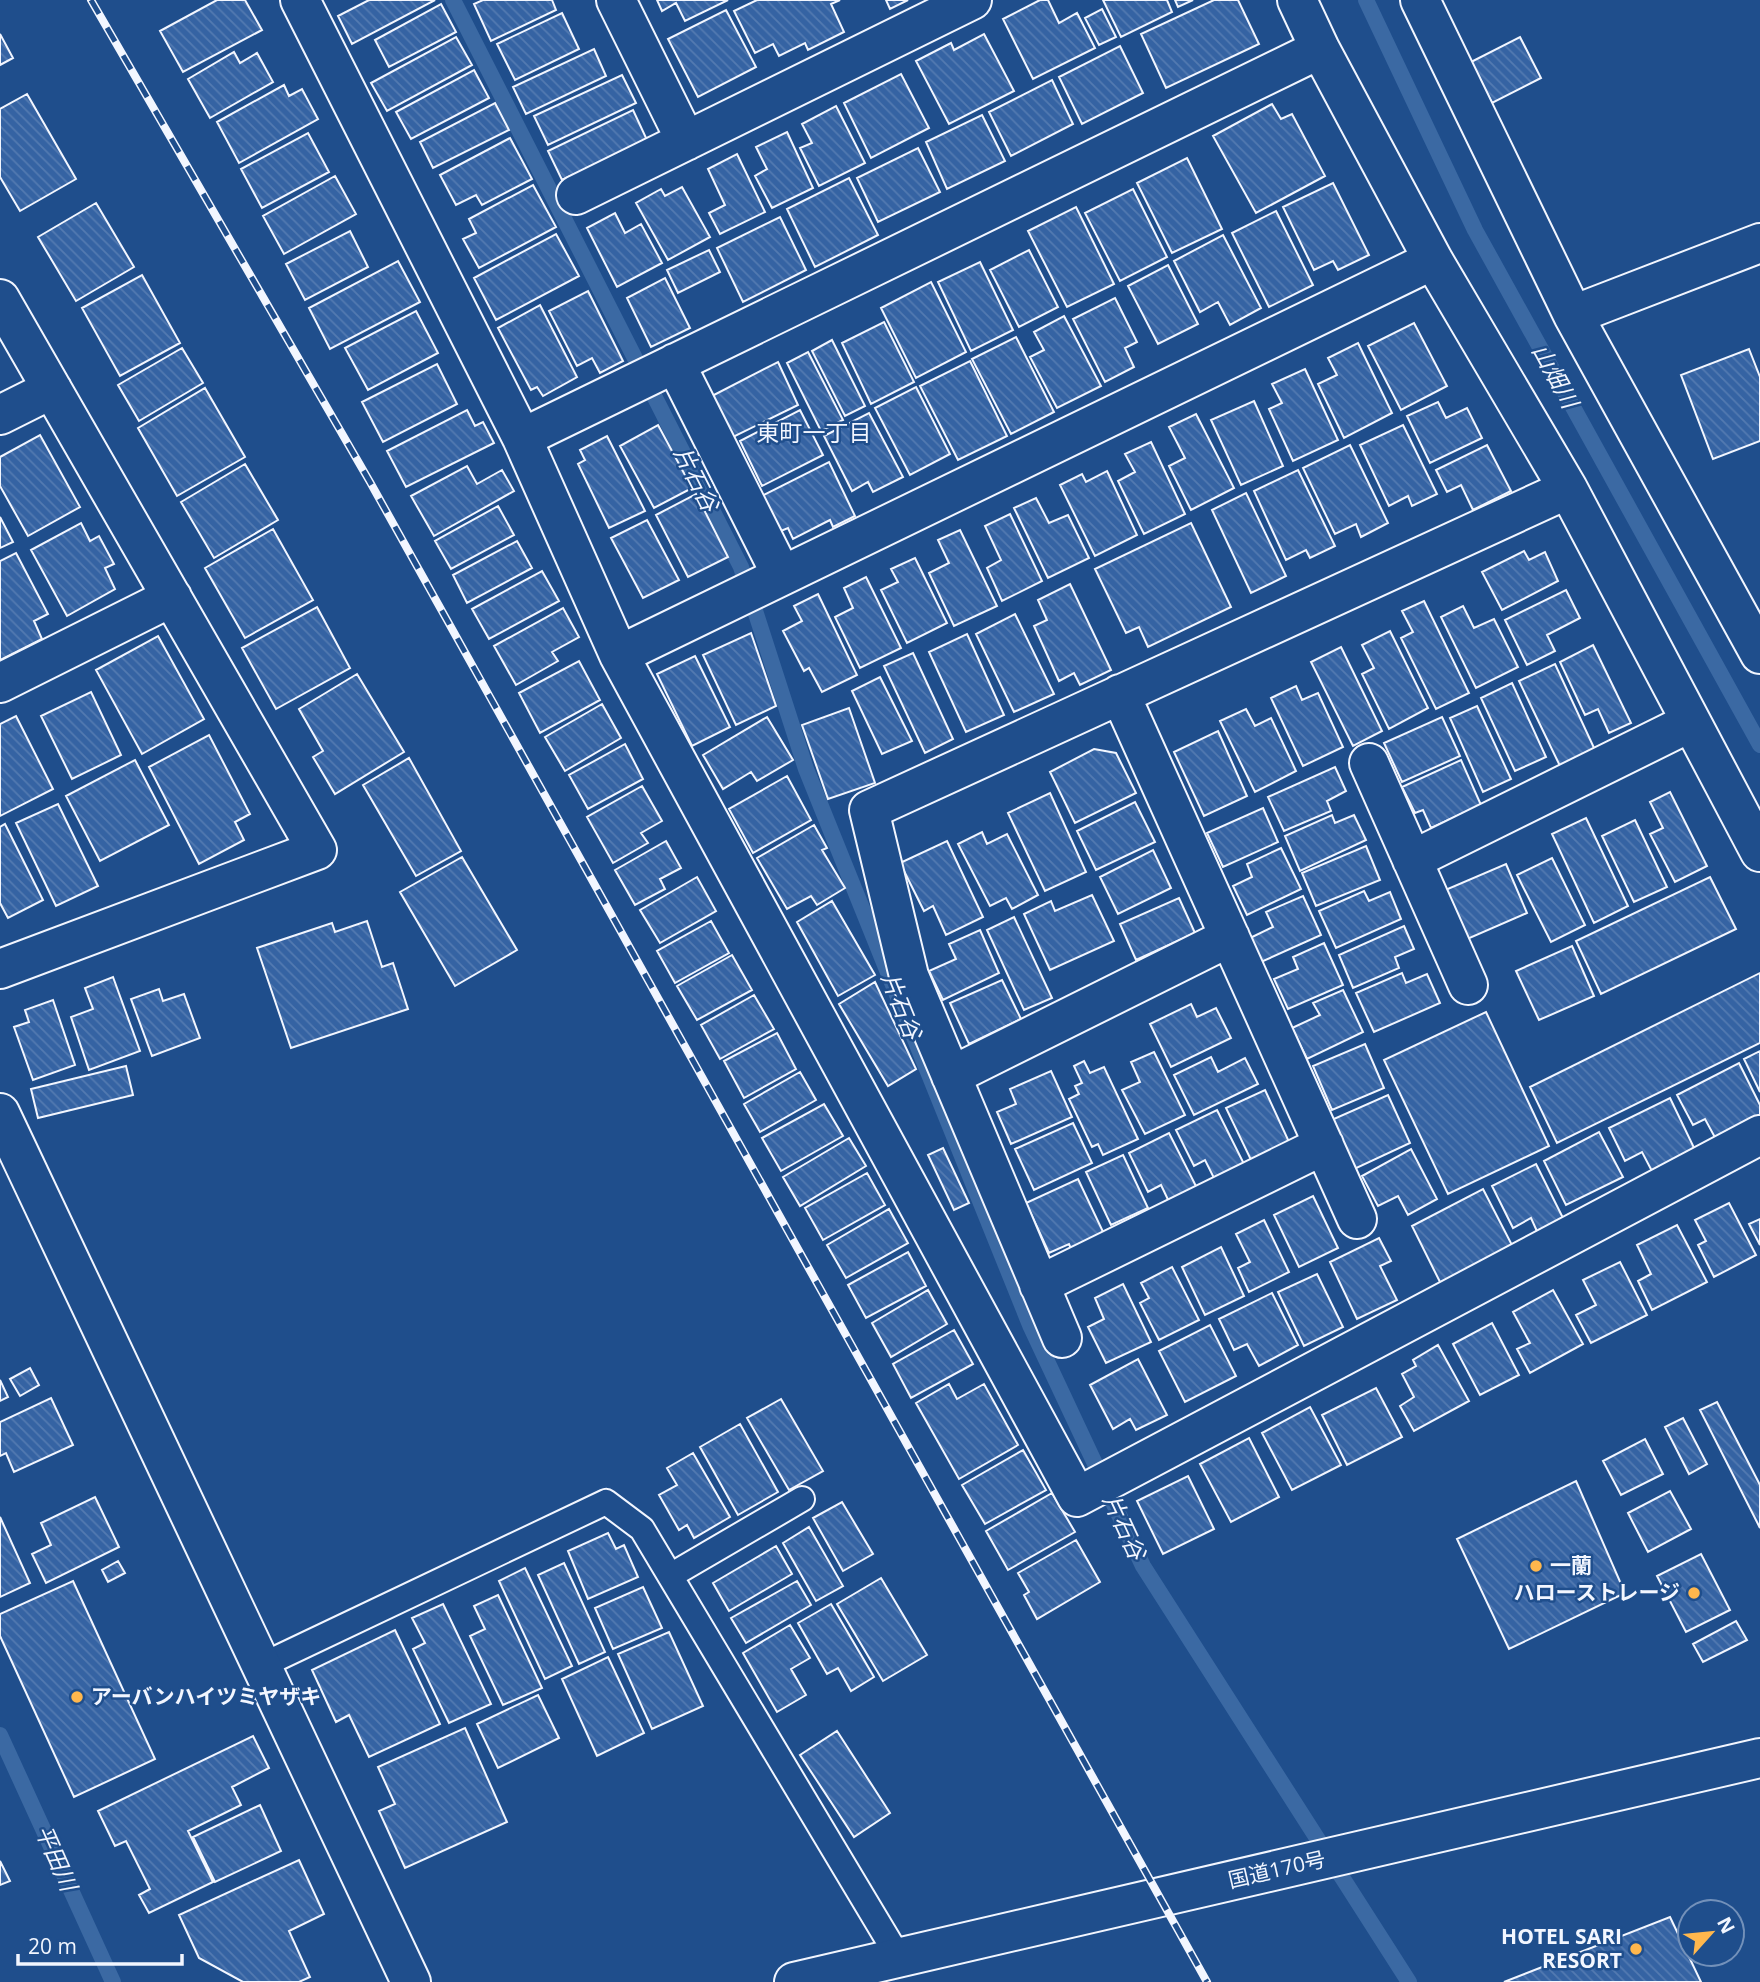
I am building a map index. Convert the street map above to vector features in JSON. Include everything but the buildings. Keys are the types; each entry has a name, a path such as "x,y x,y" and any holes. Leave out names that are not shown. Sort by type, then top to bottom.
{"main road":[{"path":"300,0 522,439 619,655 1077,1497 1760,1135"},
{"path":"617,0 685,141"},
{"path":"576,195 972,0"},
{"path":"1297,0 1320,49 1433,260 1567,489 1760,852"},
{"path":"1420,0 1573,315 1760,653"},
{"path":"522,439 1320,49"},
{"path":"1573,315 1760,243"},
{"path":"619,655 1433,260"},
{"path":"0,299 317,850 0,969"},
{"path":"675,363 782,576"},
{"path":"0,415 52,390"},
{"path":"1062,1338 909,976 869,810 1567,489"},
{"path":"0,682 172,597"},
{"path":"1120,694 1357,1219"},
{"path":"1412,860 1691,722"},
{"path":"1370,763 1468,985"},
{"path":"951,1076 1230,937"},
{"path":"0,1113 411,1982"},
{"path":"1039,1285 1324,1145"},
{"name":"国道170号","path":"794,1982 1760,1758"}],"lane":[{"path":"670,1576 802,1499"},
{"path":"263,1665 606,1502 642,1529 899,1958"}],"waterway":[{"name":"片石谷","path":"453,0 741,567 806,769 1030,1325 1143,1566 1409,1982"},
{"name":"山畑川","path":"1366,0 1475,230 1760,745"},
{"name":"平田川","path":"0,1735 113,1982"}],"railway":[{"path":"91,0 370,482 1207,1982"}],"place":[{"name":"一蘭","path":"1536,1566"},
{"name":"ハローストレージ","path":"1694,1593"},
{"name":"アーバンハイツミヤザキ","path":"77,1697"},
{"name":"HOTEL SARI RESORT","path":"1636,1949"}],"district":[{"name":"東町一丁目","path":"814,433"}]}
